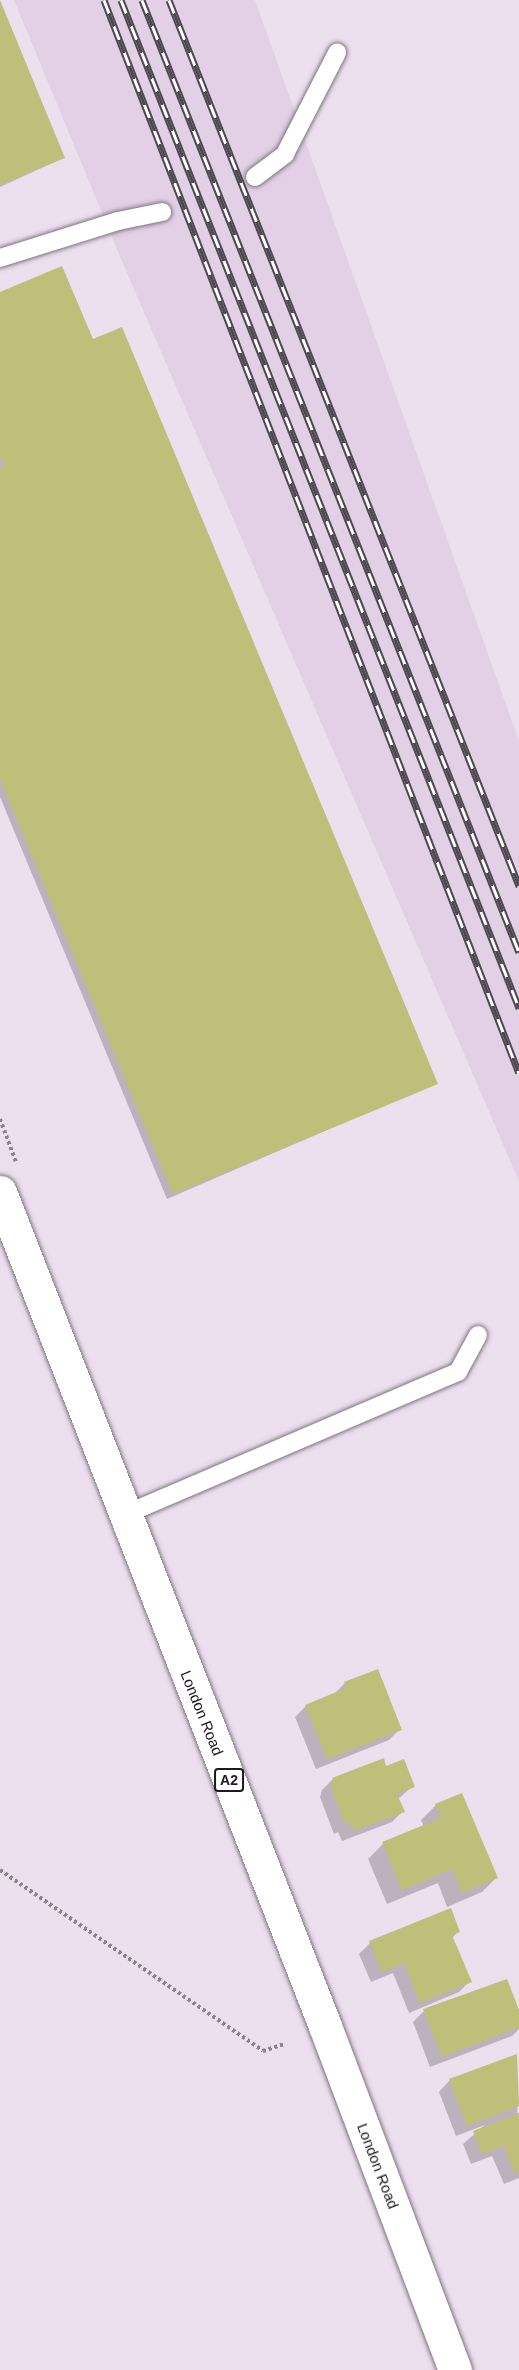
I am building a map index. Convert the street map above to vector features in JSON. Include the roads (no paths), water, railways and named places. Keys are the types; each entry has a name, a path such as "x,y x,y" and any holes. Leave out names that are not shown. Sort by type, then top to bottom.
{"main road":[{"name":"London Road","path":"0,1192 124,1515 325,2025 455,2370"}],"lane":[{"path":"255,177 285,154 337,53"},
{"path":"0,258 118,221 162,212"},
{"path":"124,1515 458,1372 478,1335"}],"railway":[{"path":"104,0 519,1073"},
{"path":"121,0 519,1008"},
{"path":"142,0 519,952"},
{"path":"169,0 519,886"}]}
